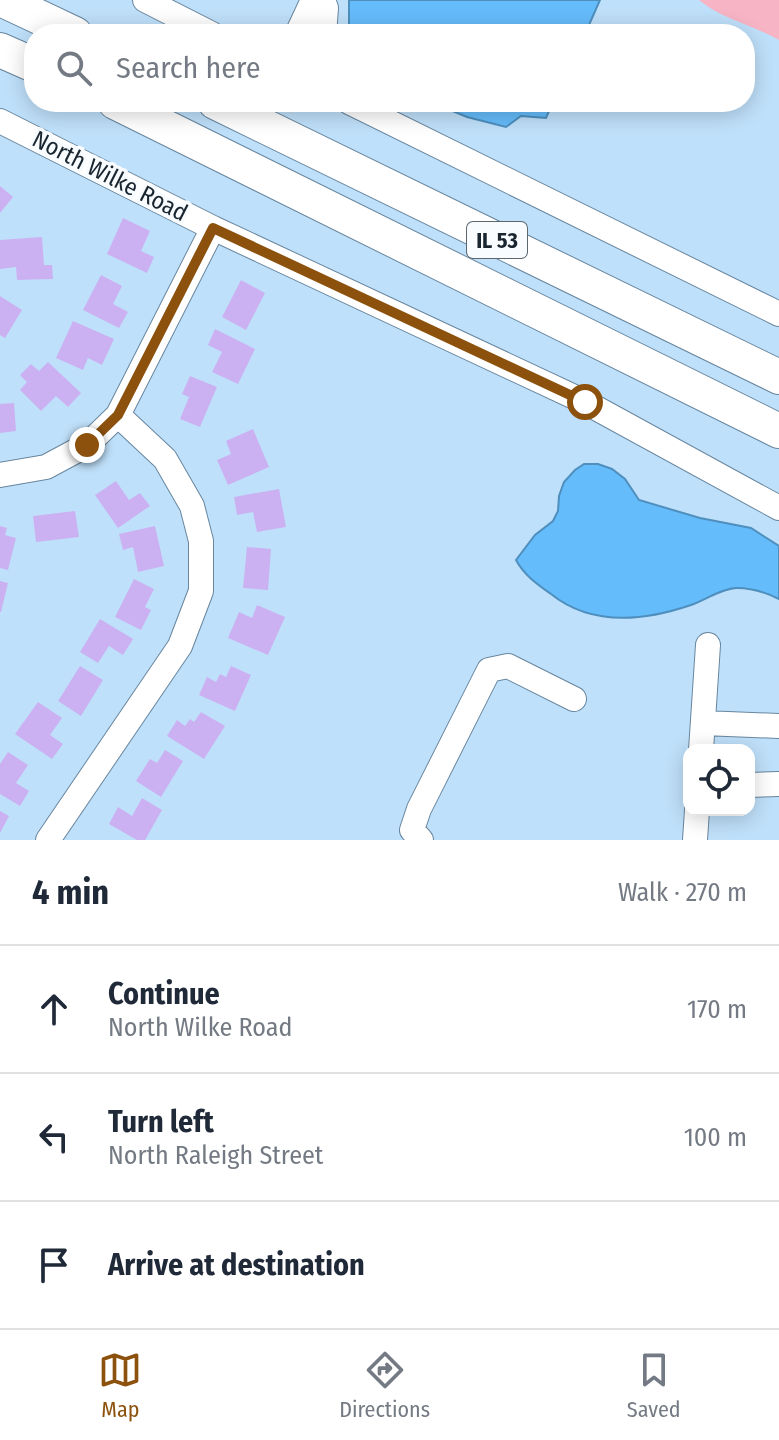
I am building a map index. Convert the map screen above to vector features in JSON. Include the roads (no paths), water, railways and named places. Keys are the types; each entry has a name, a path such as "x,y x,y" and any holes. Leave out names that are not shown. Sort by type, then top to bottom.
{"highway":[{"path":"3,0 54,24"},
{"path":"0,50 24,61"},
{"name":"IL 53","path":"135,112 779,431"},
{"name":"IL 53","path":"236,112 779,377"},
{"path":"671,377 728,428 779,457"}],"street":[{"path":"145,0 192,24"},
{"path":"302,24 313,0"},
{"path":"323,0 326,8 325,24"},
{"path":"369,112 779,314"},
{"name":"North Wilke Road","path":"0,121 213,228 585,402 779,508"},
{"path":"0,475 46,467 87,445 118,415 213,228"},
{"path":"48,840 180,646 201,591 201,541 192,506 165,459 118,415"},
{"path":"701,744 708,645"},
{"path":"421,840 412,830 419,809 489,670 508,666 574,699"},
{"path":"703,723 779,726"},
{"path":"755,785 779,784"},
{"path":"695,840 697,816"}],"water":[{"path":"349,0 600,0 589,24 349,24"},
{"path":"455,112 549,112 546,118 521,116 506,127"},
{"path":"584,464 598,464 612,469 625,479 639,500 700,518 751,528 779,546 779,599 753,590 732,589 655,615 619,618 584,612 551,594 527,575 516,560 535,535 553,521 564,482"}]}
